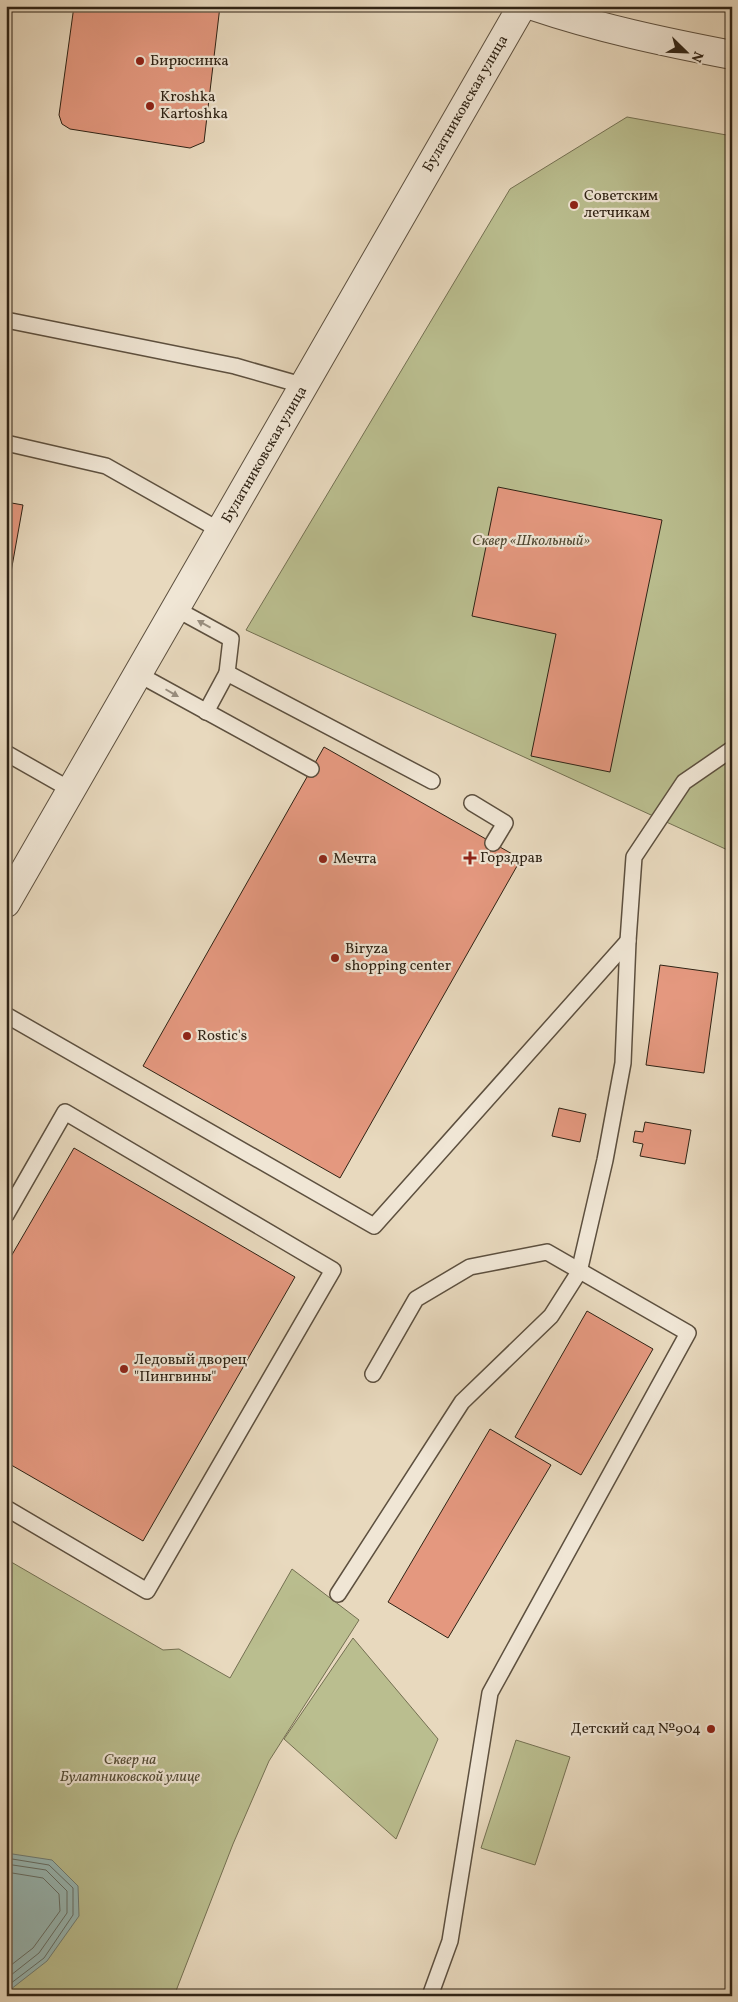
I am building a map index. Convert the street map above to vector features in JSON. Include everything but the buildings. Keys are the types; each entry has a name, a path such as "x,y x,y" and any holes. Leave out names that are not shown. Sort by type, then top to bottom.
{"street":[{"name":"Булатниковская улица","path":"6,903 522,6"},
{"path":"533,6 607,29 732,55"}],"lane":[{"path":"6,320 235,366 305,386"},
{"path":"6,444 106,466 221,531"},
{"path":"176,609 231,639 227,673 206,712"},
{"path":"227,673 432,782"},
{"path":"138,674 312,769"},
{"path":"338,1594 462,1402 551,1316 579,1272 605,1160 623,1064 628,941 634,858 684,782 732,749"},
{"path":"6,753 71,790"},
{"path":"472,803 505,823 493,843"},
{"path":"6,1015 374,1226 628,941"},
{"path":"6,1215 65,1112 333,1270 147,1591 6,1508"},
{"path":"373,1374 416,1299 470,1267 547,1252 688,1334 490,1693 450,1941 430,1996"}],"green space":[{"name":"Сквер «Школьный»","path":"627,117 732,136 732,852 246,630 510,189"},
{"name":"Сквер на Булатниковской улице","path":"6,1559 163,1650 179,1649 230,1678 292,1569 359,1620 269,1761 233,1844 174,1996 6,1996"},
{"path":"353,1638 438,1739 396,1839 284,1739"},
{"path":"516,1740 570,1757 535,1865 481,1848"}],"water":[{"path":"6,1853 52,1860 78,1886 79,1916 47,1961 6,1993"}],"place":[{"name":"Бирюсинка","path":"140,61"},
{"name":"Kroshka Kartoshka","path":"150,106"},
{"name":"Cоветским летчикам","path":"574,205"},
{"name":"Горздрав","path":"470,858"},
{"name":"Мечта","path":"323,859"},
{"name":"Biryza shopping center","path":"335,958"},
{"name":"Rostic's","path":"187,1036"},
{"name":"Ледовый дворец \"Пингвины\"","path":"124,1369"},
{"name":"Детский сад №904","path":"711,1729"}]}
